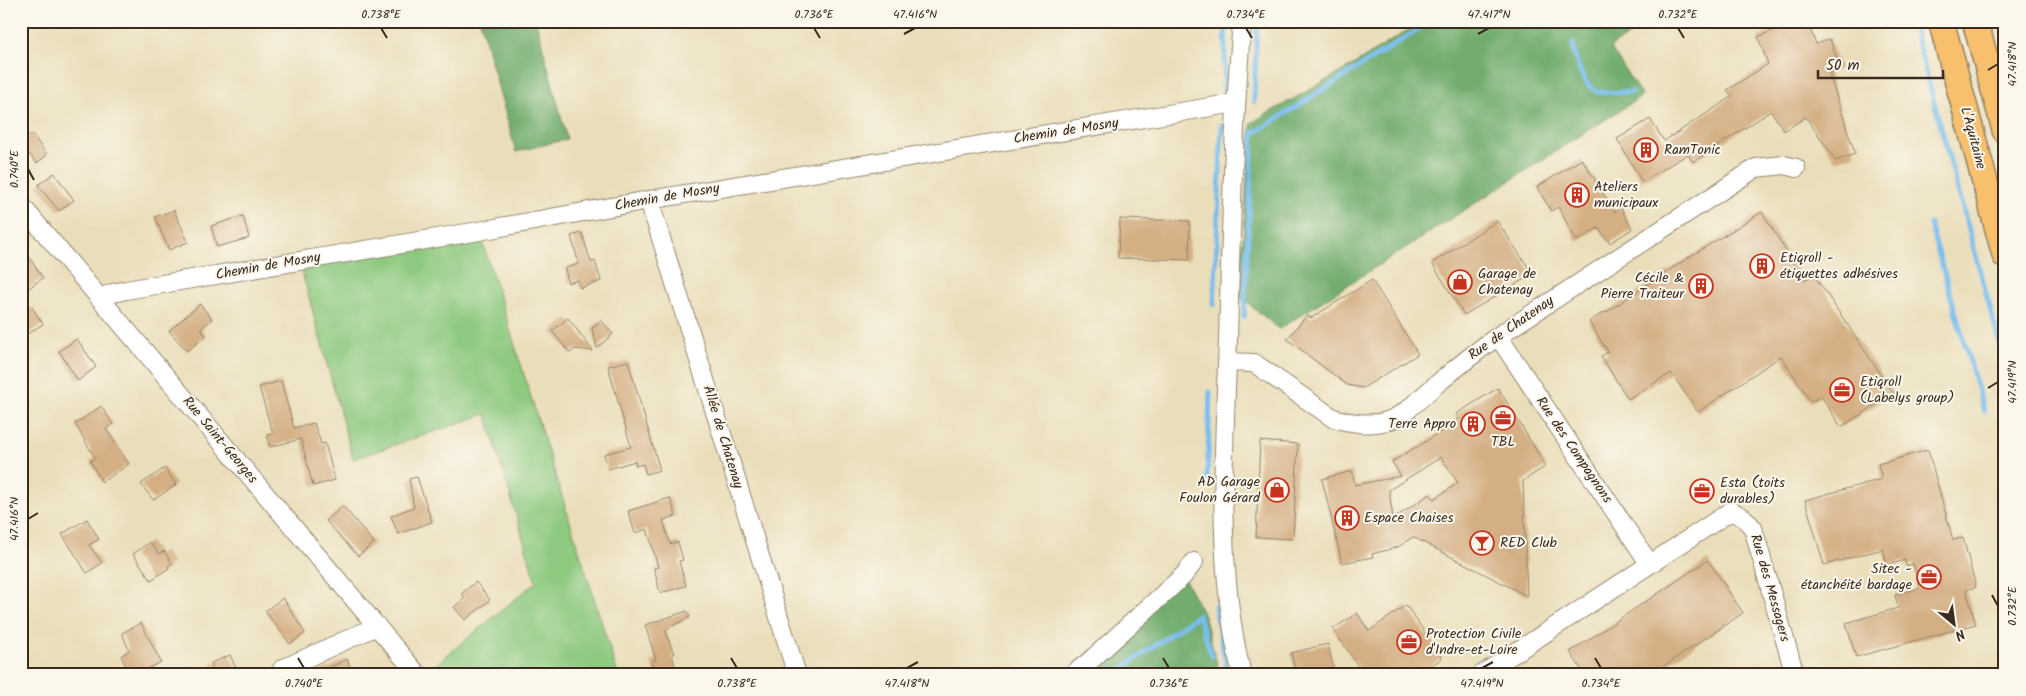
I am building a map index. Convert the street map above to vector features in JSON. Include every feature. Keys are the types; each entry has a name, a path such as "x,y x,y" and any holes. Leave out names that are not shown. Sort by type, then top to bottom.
{"highway":[{"name":"L'Aquitaine","path":"1941,21 2005,255"},
{"path":"1975,21 2005,130"}],"street":[{"path":"1242,21 1235,103 1223,530 1228,584 1242,675"},
{"name":"Chemin de Mosny","path":"100,298 126,290 479,231 649,200 1235,103"},
{"name":"Rue de Chatenay","path":"1227,362 1254,363 1334,418 1342,421 1368,423 1387,421 1397,416 1469,357 1498,336 1756,168 1784,165 1796,168"},
{"name":"Allée de Chatenay","path":"649,200 797,675"},
{"name":"Rue Saint-Georges","path":"21,206 418,675"},
{"name":"Rue des Compagnons","path":"1498,336 1649,564"},
{"name":"Rue des Messagers","path":"1649,564 1731,511 1744,518 1755,534 1795,675"},
{"path":"1072,675 1090,661 1183,576 1194,562"},
{"path":"1481,675 1649,564"},
{"path":"284,675 282,669 377,626"}],"green space":[{"path":"480,21 536,21 567,139 516,152"},
{"path":"1422,21 1652,21 1610,47 1642,96 1279,329 1239,296 1251,123 1353,65"},
{"path":"479,231 618,675 423,675 536,582 486,414 353,459 299,261"},
{"path":"1183,576 1204,615 1220,675 1072,675"}],"building":[{"path":"1794,21 1807,21 1816,44 1830,39 1840,68 1829,73 1855,154 1836,161 1806,117 1784,131 1771,111 1693,162 1688,154 1642,182 1617,139 1650,119 1664,141 1712,110 1732,96 1727,90 1768,64 1758,37"},
{"path":"32,134 47,155 37,163 21,145 21,141"},
{"name":"Ateliers municipaux","path":"1582,159 1615,212 1621,208 1632,229 1610,243 1598,228 1577,241 1558,207 1551,211 1537,187"},
{"path":"54,173 74,200 59,211 38,185"},
{"path":"174,210 188,242 169,250 155,217"},
{"path":"1762,212 1804,280 1814,275 1894,394 1841,427 1821,396 1811,402 1781,356 1698,412 1671,373 1628,399 1601,356 1608,352 1589,322"},
{"path":"243,216 249,238 217,247 211,226"},
{"path":"1120,219 1190,221 1189,260 1118,258"},
{"path":"1497,221 1533,274 1464,315 1432,263"},
{"path":"582,233 591,262 595,261 601,281 580,288 578,280 568,283 565,268 579,264 571,236"},
{"path":"21,245 43,278 26,290 21,283"},
{"path":"1372,280 1418,354 1363,388 1347,385 1287,339 1307,315 1311,318"},
{"path":"200,304 212,319 201,329 206,336 187,351 169,331"},
{"path":"32,307 43,324 21,338 21,314"},
{"path":"568,318 593,351 575,349 570,353 552,331"},
{"path":"601,320 613,334 597,348 592,328"},
{"path":"77,339 96,367 78,381 59,351"},
{"path":"628,361 660,470 646,474 643,464 636,466 635,461 608,469 604,454 631,447 608,366"},
{"path":"281,381 294,428 314,423 321,444 325,443 335,480 313,486 301,439 270,447 267,435 273,434 259,387"},
{"path":"1498,388 1546,466 1523,481 1527,596 1413,537 1398,547 1372,554 1373,557 1342,563 1322,479 1352,471 1355,485 1401,476 1392,462 1459,419 1456,414","holes":["1441,457 1458,483 1434,499 1430,494 1393,519 1389,490"]},
{"path":"101,406 113,424 106,429 129,464 102,482 90,461 95,458 75,424"},
{"name":"AD Garage Foulon Gérard","path":"1260,441 1298,444 1293,539 1256,537"},
{"path":"1928,450 1953,540 1963,538 1976,587 1966,590 1976,624 1856,657 1846,623 1898,608 1895,595 1920,588 1913,564 1906,566 1905,560 1887,565 1883,549 1824,565 1805,500 1882,479 1878,464"},
{"path":"165,468 176,485 153,500 141,484"},
{"path":"417,477 432,522 398,534 391,516 414,507 409,479"},
{"path":"670,498 676,516 663,520 670,544 678,542 683,560 679,561 686,586 660,593 654,568 658,567 647,529 635,533 628,511"},
{"path":"343,506 374,543 358,556 326,521"},
{"path":"87,519 99,539 89,545 102,563 87,573 62,534"},
{"path":"150,542 159,554 164,551 172,563 168,566 169,568 151,580 133,554"},
{"path":"1708,560 1743,613 1651,675 1585,675 1570,652"},
{"path":"476,582 490,600 465,620 454,607 465,598 462,593"},
{"path":"283,598 305,633 290,644 265,611"},
{"path":"1406,605 1442,658 1418,675 1364,675 1333,629 1357,613 1369,631"},
{"path":"687,611 690,617 665,630 674,654 672,654 676,670 656,675 651,662 656,660 645,625"},
{"path":"141,623 161,662 136,675 130,675 121,656 129,650 122,633"},
{"path":"1328,644 1335,675 1296,675 1291,653"},
{"path":"230,655 239,675 215,675 211,663"},
{"path":"347,659 354,675 315,675"}],"waterway":[{"path":"1224,90 1226,21"},
{"path":"1254,102 1257,21"},
{"path":"1253,134 1432,21"},
{"path":"1577,26 1580,21"},
{"path":"1912,21 2005,363"},
{"path":"1573,43 1575,57 1584,80 1589,86 1601,92 1632,92"},
{"path":"1214,305 1222,125"},
{"path":"1244,317 1253,132"},
{"path":"1930,224 1984,411"},
{"path":"1207,483 1210,392"},
{"path":"1215,606 1228,675"},
{"path":"1113,675 1198,615 1212,656"}],"place":[{"name":"RamTonic","path":"1646,150"},
{"name":"Ateliers municipaux","path":"1577,195"},
{"name":"Etiqroll - étiquettes adhésives","path":"1762,266"},
{"name":"Garage de Chatenay","path":"1460,282"},
{"name":"Cécile & Pierre Traiteur","path":"1701,286"},
{"name":"Etiqroll (Labelys group)","path":"1842,390"},
{"name":"TBL","path":"1503,418"},
{"name":"Terre Appro","path":"1473,424"},
{"name":"AD Garage Foulon Gérard","path":"1277,490"},
{"name":"Esta (toits durables)","path":"1702,491"},
{"name":"Espace Chaises","path":"1347,518"},
{"name":"RED Club","path":"1482,543"},
{"name":"Sitec - étanchéité bardage","path":"1929,577"},
{"name":"Protection Civile d'Indre-et-Loire","path":"1409,642"}]}
